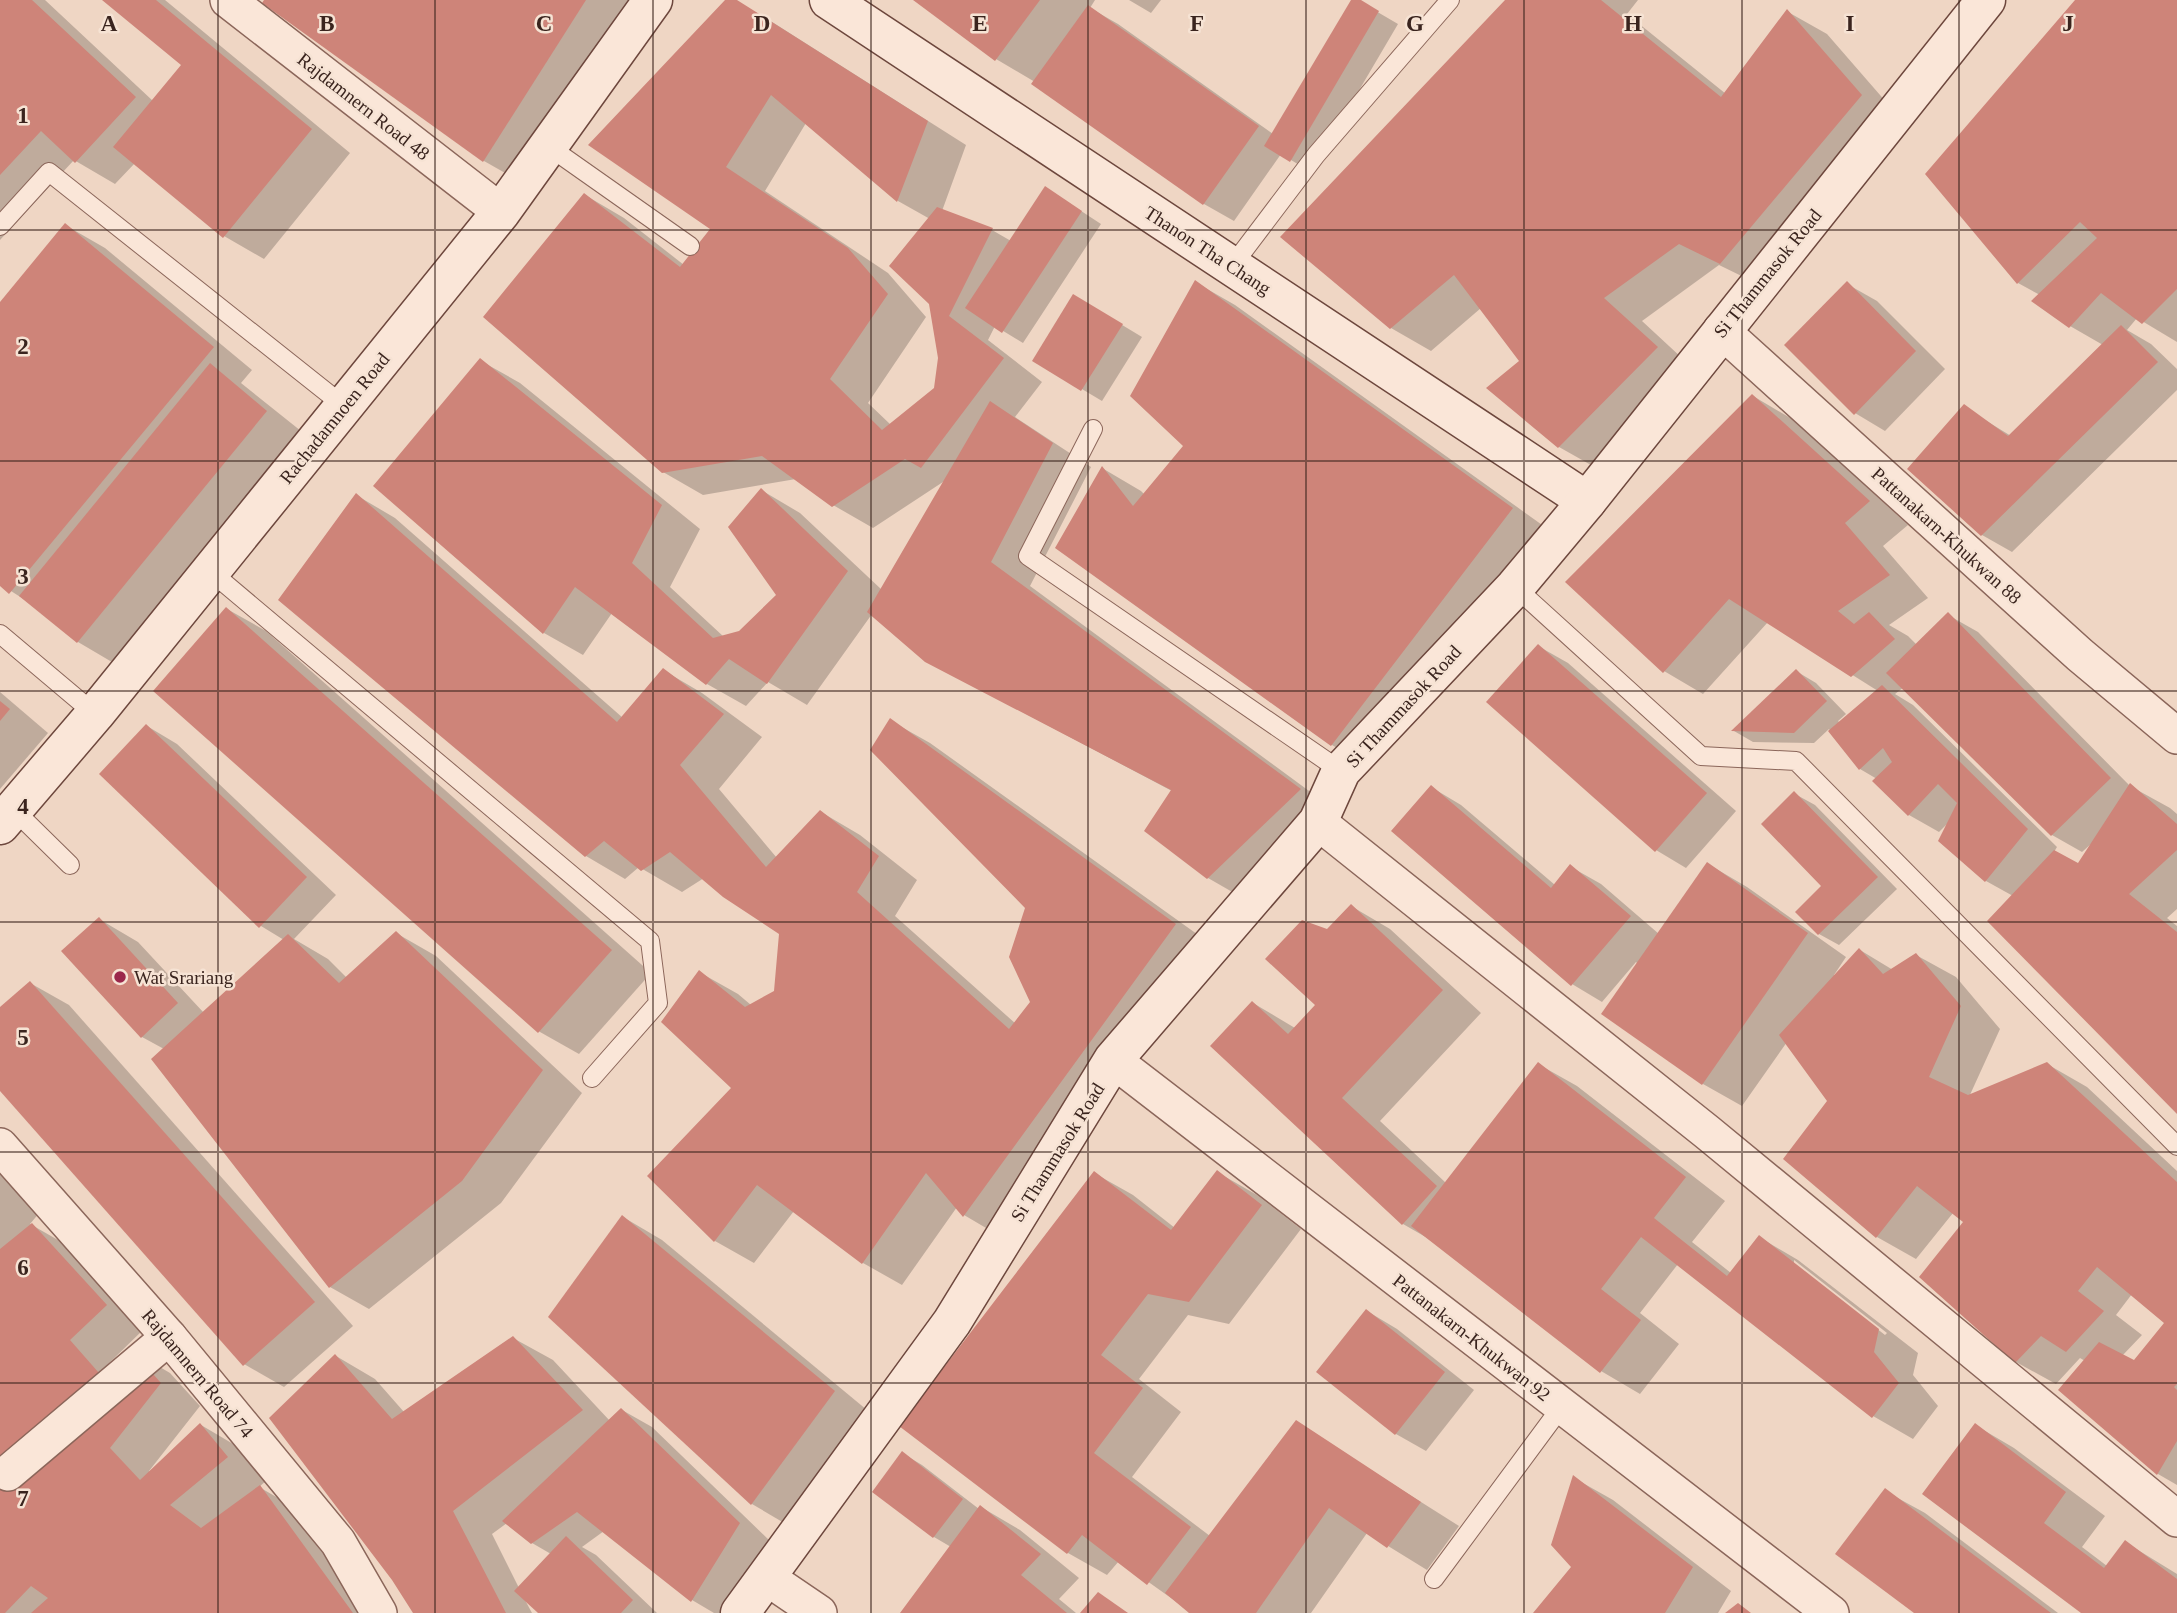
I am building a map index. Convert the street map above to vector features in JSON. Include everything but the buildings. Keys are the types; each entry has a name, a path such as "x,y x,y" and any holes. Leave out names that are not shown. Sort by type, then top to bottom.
{"street":[{"name":"Rajdamnern Road 48","path":"228,0 501,212"},
{"name":"Rachadamnoen Road","path":"7,817 95,714 501,212 653,0"},
{"name":"Thanon Tha Chang","path":"829,0 1587,501"},
{"name":"Si Thammasok Road","path":"740,1613 951,1322 1113,1060 1318,822 1342,771 1515,587 1587,501 1986,0"},
{"name":"Pattanakarn-Khukwan 88","path":"1721,330 2080,655 2177,736"},
{"path":"1318,822 1707,1132 2177,1519"},
{"name":"Pattanakarn-Khukwan 92","path":"1113,1060 1831,1613"},
{"name":"Rajdamnern Road 74","path":"0,1146 169,1337 338,1542 379,1613"},
{"path":"8,1473 169,1337"},
{"path":"766,1577 819,1613"}],"lane":[{"path":"1232,266 1316,155 1450,0"},
{"path":"548,146 691,246"},
{"path":"0,226 49,172 344,406"},
{"path":"1093,429 1028,556 1342,771"},
{"path":"210,572 650,942 657,1003 592,1078"},
{"path":"1515,587 1701,756 1796,761 2177,1146"},
{"path":"0,634 95,714"},
{"path":"7,817 70,865"},
{"path":"1434,1579 1563,1406"}],"place":[{"name":"Wat Srariang","path":"120,977"}]}
